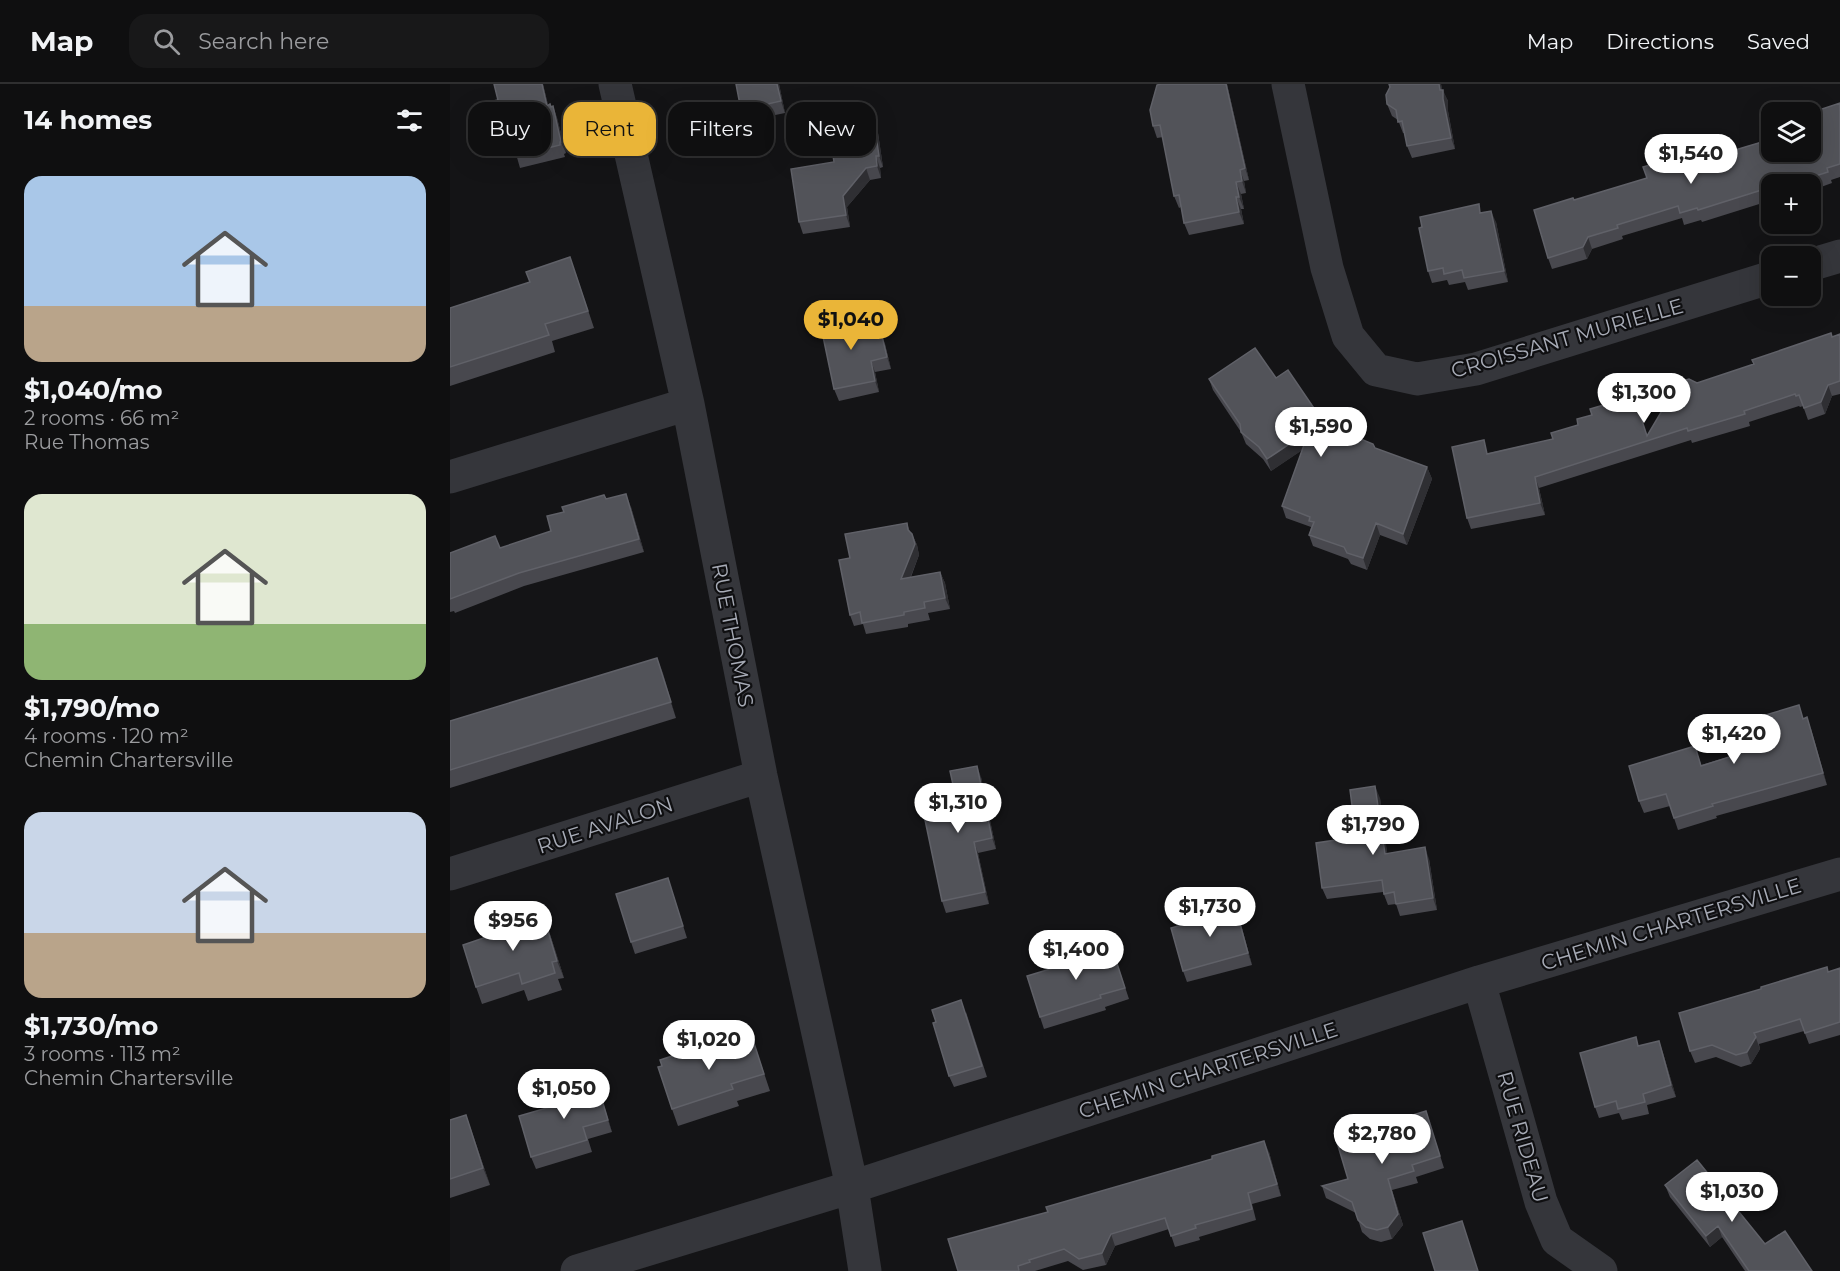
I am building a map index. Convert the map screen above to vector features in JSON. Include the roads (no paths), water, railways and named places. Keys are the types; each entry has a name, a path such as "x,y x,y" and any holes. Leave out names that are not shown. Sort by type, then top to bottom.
{"street":[{"name":"RUE THOMAS","path":"615,84 688,404 761,776 852,1187 865,1271"},
{"name":"CROISSANT MURIELLE","path":"1288,84 1330,280 1348,336 1376,370 1417,379 1476,369 1761,280"},
{"path":"1821,262 1840,256"},
{"path":"450,477 688,404"},
{"name":"RUE AVALON","path":"450,874 761,776"},
{"name":"CHEMIN CHARTERSVILLE","path":"577,1271 852,1187 1479,982 1840,874"},
{"name":"RUE RIDEAU","path":"1479,982 1541,1202 1557,1240 1601,1271"}]}
